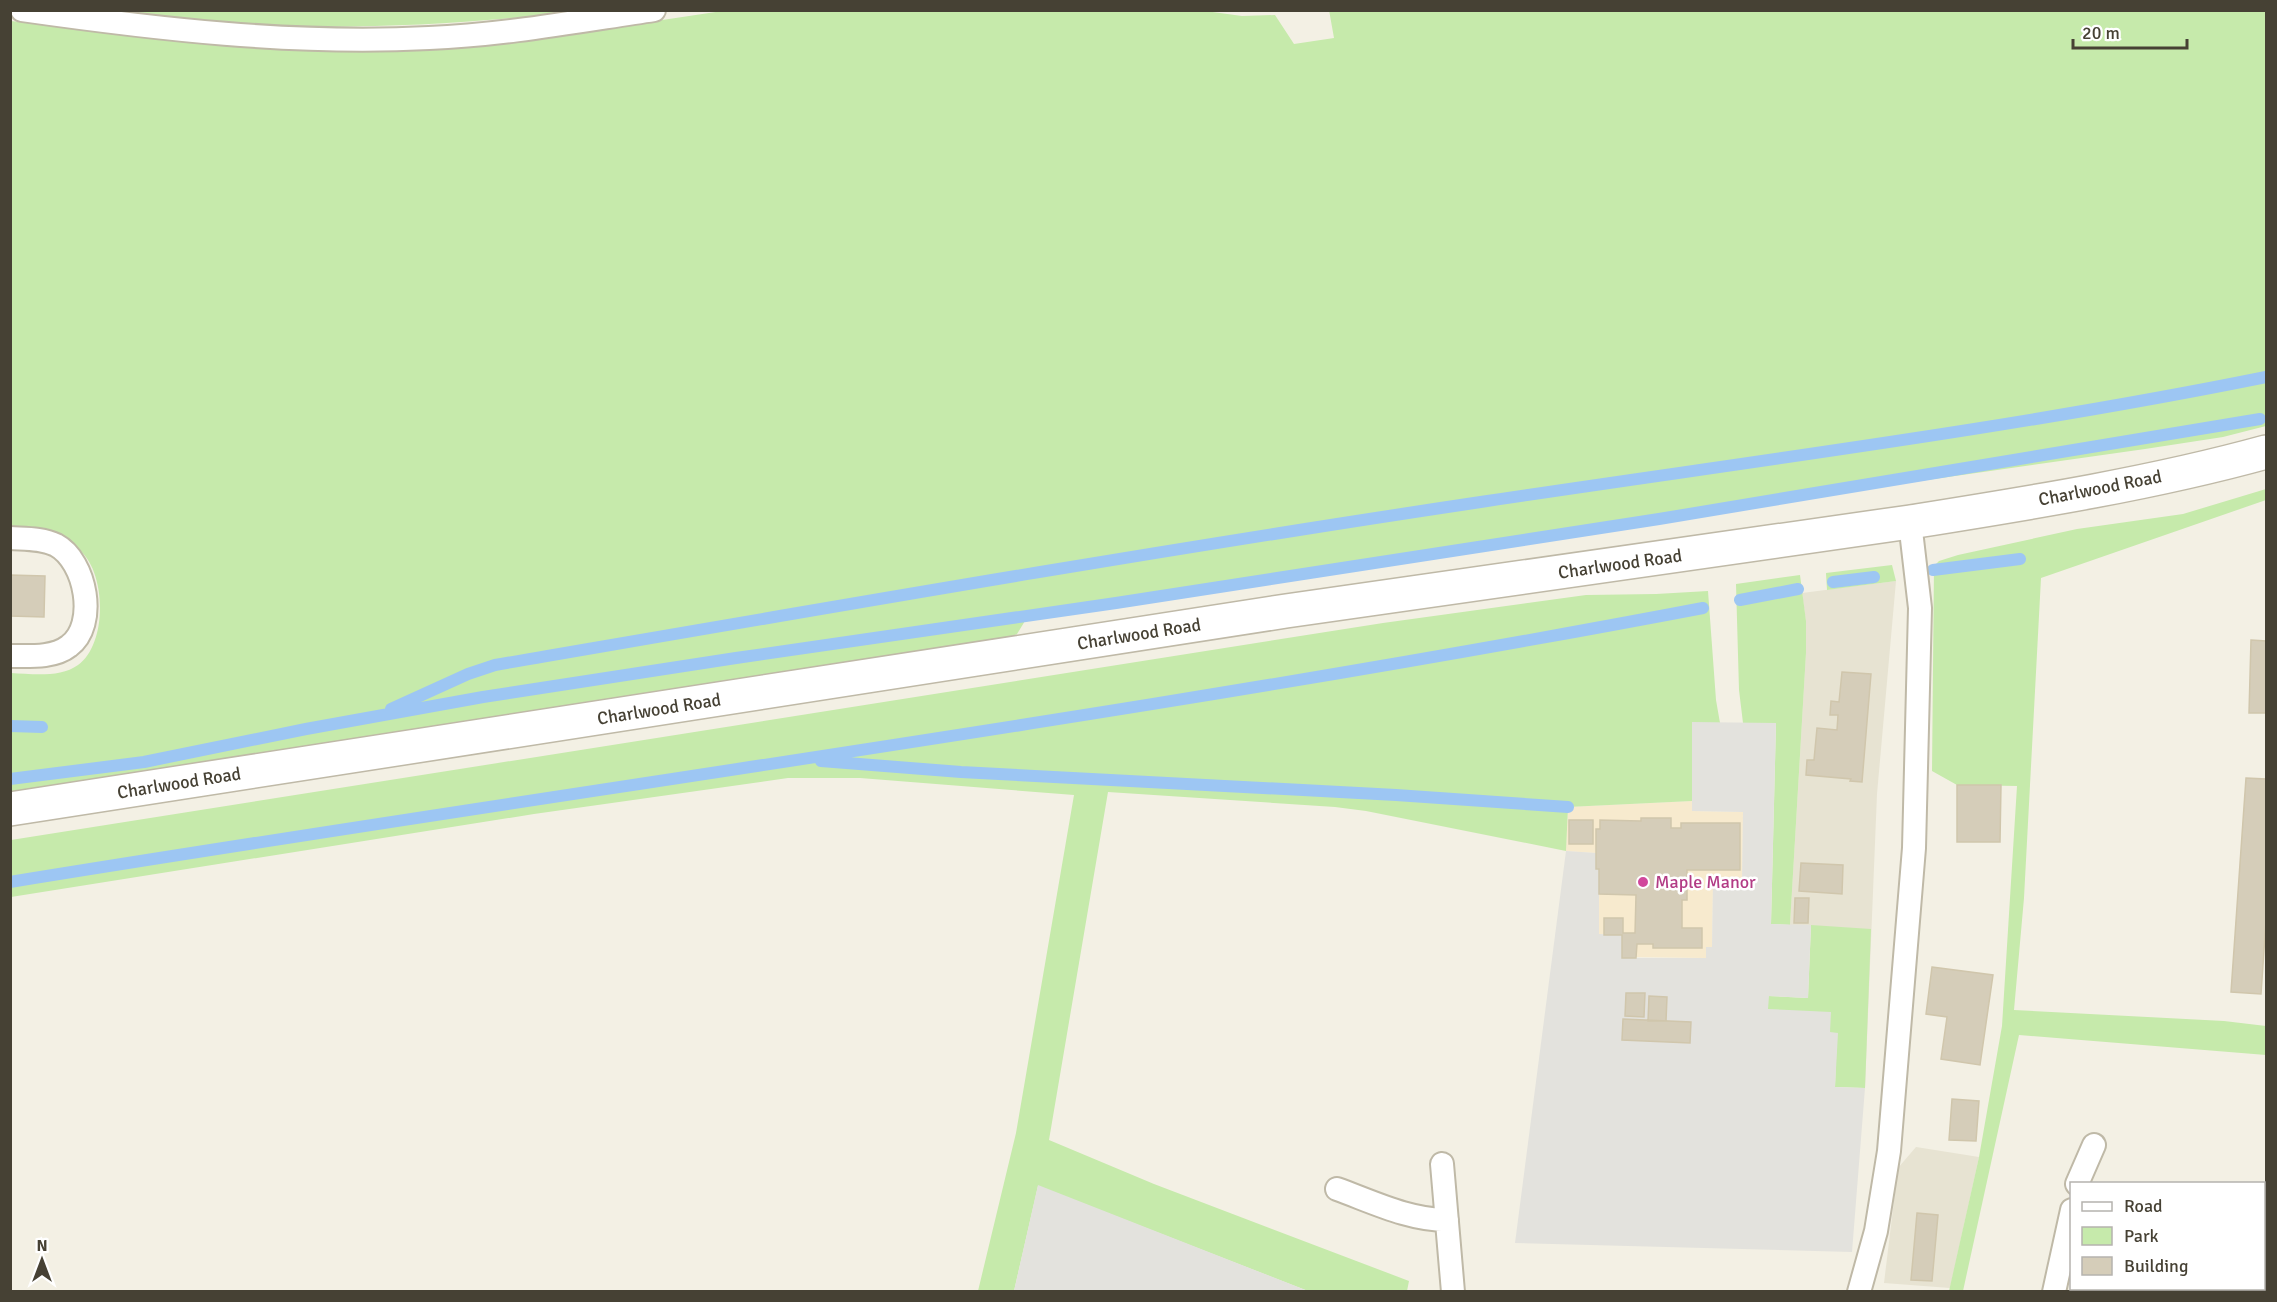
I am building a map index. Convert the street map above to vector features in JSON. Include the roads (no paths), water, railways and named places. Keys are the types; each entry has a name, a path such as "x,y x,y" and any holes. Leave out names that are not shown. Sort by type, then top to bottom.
{"street":[{"name":"Charlwood Road","path":"10,809 1286,612 1910,522 2101,488 2266,452"}],"lane":[{"path":"22,10 231,34 383,39 429,38 503,31 654,10"},
{"path":"1859,1292 1876,1230 1889,1151 1914,848 1920,618 1910,522"},
{"path":"10,538 48,542 63,550 74,562 82,579 84,594 84,624 79,636 70,645 49,654 10,656"},
{"path":"2079,1182 2094,1145"},
{"path":"1442,1164 1453,1292"},
{"path":"1337,1189 1425,1219 1448,1220"},
{"path":"2054,1292 2070,1219"}],"waterway":[{"path":"391,709 468,674 495,665 1229,541 1970,430 2266,377"},
{"path":"10,779 144,762 306,729 483,697 1659,519 2260,419"},
{"path":"1933,570 2020,559"},
{"path":"1833,582 1874,577"},
{"path":"1740,600 1798,589"},
{"path":"10,882 1281,683 1703,608"},
{"path":"10,726 42,727"},
{"path":"821,761 961,772 1396,795 1568,807"}],"place":[{"name":"Maple Manor","path":"1643,882"}]}
